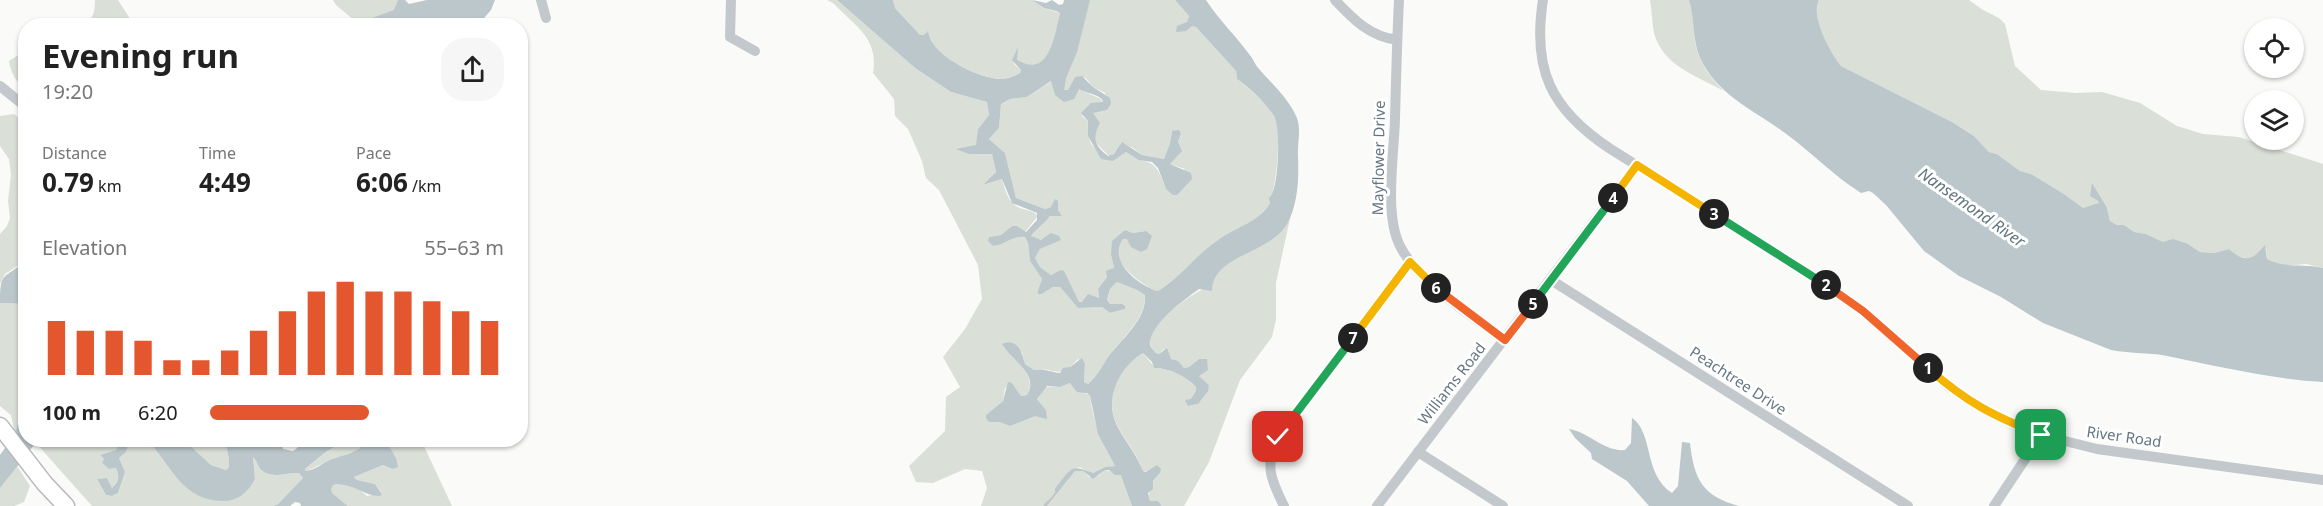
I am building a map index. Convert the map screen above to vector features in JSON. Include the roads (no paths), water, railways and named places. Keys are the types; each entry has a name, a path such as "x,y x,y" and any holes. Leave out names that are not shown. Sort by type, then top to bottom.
{"main road":[{"path":"2,429 66,506"}],"street":[{"path":"541,0 546,18"},
{"path":"731,0 730,37 755,51"},
{"path":"1335,0 1367,30 1379,36 1397,40"},
{"name":"Mayflower Drive","path":"1399,0 1392,217 1399,246 1410,262 1431,284 1505,340"},
{"name":"River Road","path":"1543,0 1539,26 1541,56 1546,75 1556,97 1574,122 1593,138 1835,290 1969,401 2002,419 2069,444 2323,480"},
{"path":"0,86 18,101"},
{"name":"Williams Road","path":"1377,506 1637,165"},
{"path":"1284,506 1272,483 1270,468 1273,447 1278,437 1410,262"},
{"name":"Peachtree Drive","path":"1551,280 1908,506"},
{"path":"1994,506 2041,435"},
{"path":"1418,452 1503,506"}],"water":[{"path":"398,0 405,0 409,4 427,0 495,0 484,18 372,18 394,10"},
{"path":"837,0 893,0 895,8 920,35 928,31 937,49 946,57 981,75 1002,79 1020,73 1021,70 1012,60 1018,47 1017,60 1028,64 1037,64 1044,60 1049,52 1060,13 1044,8 1032,0 1046,3 1052,0 1059,5 1063,4 1064,0 1090,0 1077,52 1066,78 1064,90 1068,90 1075,77 1082,76 1093,87 1110,98 1111,104 1107,110 1093,113 1100,123 1095,137 1097,145 1108,156 1114,154 1122,142 1142,155 1164,159 1172,131 1179,130 1181,134 1178,142 1182,151 1170,164 1191,173 1192,179 1177,195 1173,195 1166,189 1158,168 1152,162 1139,160 1126,152 1113,161 1101,159 1088,136 1088,121 1081,113 1091,103 1102,102 1101,98 1095,95 1079,89 1074,99 1064,102 1055,95 1051,81 1027,97 1010,99 1001,104 999,128 989,139 1005,153 1016,198 1045,209 1051,207 1055,199 1058,201 1058,210 1062,216 1050,216 1031,236 1041,240 1051,233 1059,236 1061,240 1040,249 1035,258 1040,267 1051,275 1061,270 1064,271 1079,302 1082,302 1088,294 1099,298 1098,289 1107,277 1106,271 1114,268 1111,255 1112,241 1125,230 1133,233 1146,231 1152,236 1147,249 1141,252 1131,247 1127,239 1123,239 1119,247 1119,255 1127,271 1134,278 1158,291 1210,246 1260,215 1270,203 1269,198 1275,184 1278,158 1278,132 1274,116 1257,96 1237,79 1236,71 1196,27 1192,26 1186,31 1176,32 1177,26 1187,22 1189,16 1175,0 1206,0 1293,109 1299,131 1298,173 1294,208 1287,224 1269,242 1221,269 1212,291 1199,289 1178,305 1157,326 1150,341 1156,353 1159,354 1167,348 1171,359 1178,361 1184,368 1199,359 1207,359 1208,370 1199,376 1209,385 1208,391 1198,404 1188,406 1185,400 1191,399 1196,387 1177,373 1154,368 1152,362 1143,353 1127,367 1116,385 1112,398 1115,420 1143,471 1146,472 1157,465 1161,469 1153,481 1153,489 1148,493 1150,501 1158,501 1162,506 1132,506 1121,475 1105,470 1093,479 1083,471 1075,471 1047,506 1043,506 1072,469 1075,468 1093,473 1105,467 1115,466 1098,434 1090,396 1087,393 1077,392 1070,383 1060,387 1047,386 1037,399 1046,410 1047,419 1035,416 1010,426 1000,422 989,422 986,418 986,415 1003,401 1008,382 1012,383 1021,396 1027,395 1030,387 1027,374 1002,344 1015,344 1025,364 1034,370 1060,373 1063,368 1070,367 1082,358 1085,364 1084,382 1088,384 1138,321 1145,304 1145,295 1117,282 1110,289 1107,300 1110,304 1122,304 1125,309 1110,313 1102,307 1078,308 1060,287 1053,287 1038,294 1042,279 1030,261 1025,237 1017,237 993,246 988,241 989,237 1001,235 1012,226 1017,226 1026,232 1037,220 1037,213 1012,203 1002,179 983,185 996,172 992,154 969,154 956,149 976,145 978,129 989,115 987,102 951,92 915,68"},
{"name":"Nansemond River","path":"1689,0 1819,0 1817,15 1819,24 1827,44 1841,66 1952,122 1974,136 1989,152 1997,154 2020,171 2031,174 2083,208 2099,203 2090,196 2092,183 2107,208 2110,221 2117,225 2124,225 2134,232 2146,234 2163,242 2173,239 2188,244 2200,252 2214,253 2229,249 2244,258 2252,257 2265,245 2267,259 2274,262 2323,268 2323,382 2228,369 2164,355 2111,350 2043,323 2001,297 1959,276 1924,251 1886,205 1873,193 1869,191 1861,193 1851,186 1795,140 1738,101 1717,83 1697,51"},
{"path":"18,266 18,304 0,303 2,280"},
{"path":"1632,418 1643,433 1657,475 1672,493 1678,486 1682,442 1690,443 1694,467 1702,484 1716,497 1739,506 1649,506 1627,481 1592,459 1591,453 1569,429 1610,448 1625,450 1631,443"},
{"path":"18,423 18,447 32,447 0,488 0,455 15,434"},
{"path":"117,447 128,447 119,458 125,472 118,493 112,496 106,495 97,479 107,478 112,488 117,481 116,468 109,469 102,463 104,459 100,455 116,450"},
{"path":"153,447 192,447 211,465 226,470 229,467 226,447 282,447 293,451 298,447 335,447 318,458 305,471 312,470 329,460 350,454 360,447 390,447 398,467 393,469 383,465 354,477 357,480 375,484 382,494 380,496 346,485 333,485 332,493 348,506 301,506 300,503 295,502 290,506 273,506 278,504 303,478 299,473 279,475 264,472 253,457 255,479 246,492 238,498 228,501 209,499 197,495 179,480"}]}
